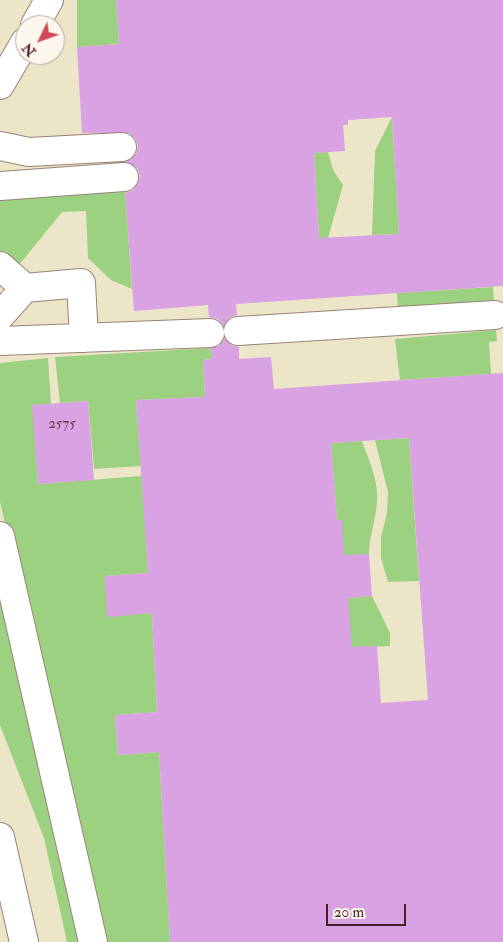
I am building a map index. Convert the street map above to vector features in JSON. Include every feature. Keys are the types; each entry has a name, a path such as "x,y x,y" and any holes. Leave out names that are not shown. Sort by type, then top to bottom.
{"street":[{"path":"40,15 49,0"},
{"path":"0,85 15,59"},
{"path":"0,146 29,152 122,147"},
{"path":"0,186 124,177"},
{"path":"0,266 25,288"},
{"path":"0,316 25,288 81,283 84,338"},
{"path":"238,331 495,315"},
{"path":"0,341 210,333"},
{"path":"0,536 92,942"},
{"path":"0,837 24,942"}],"green space":[{"path":"77,0 116,0 119,44 77,47"},
{"path":"392,117 399,234 372,235 375,151"},
{"path":"328,152 333,170 343,185 328,238 319,238 314,153"},
{"path":"125,191 132,289 111,280 88,258 86,211 62,212 19,265 0,253 0,200"},
{"path":"493,287 494,305 398,312 397,293"},
{"path":"496,330 497,341 489,342 491,374 400,380 395,339"},
{"path":"211,348 212,359 203,360 205,397 136,400 141,466 94,469 88,401 60,403 55,357"},
{"path":"48,358 51,404 33,405 38,484 142,476 148,573 105,576 108,616 152,613 157,712 115,715 118,755 159,752 170,942 101,942 75,818 0,502 0,363"},
{"path":"409,438 419,581 388,582 381,558 381,538 387,513 388,492 375,440"},
{"path":"362,441 373,471 377,494 369,554 340,556 342,520 337,520 331,443"},
{"path":"0,575 84,942 67,942 44,838 0,725"},
{"path":"372,596 390,633 390,646 346,648 348,598"}],"building":[{"path":"116,0 503,0 503,286 236,304 237,315 229,318 224,326 218,319 209,317 208,305 134,311 125,193 133,190 140,176 137,168 125,162 136,154 138,146 135,138 129,133 82,133 77,47 119,44","holes":["392,117 399,234 319,238 314,153 345,151 343,125 348,125 348,120"]},
{"path":"224,338 231,345 239,347 239,359 271,357 274,389 503,373 503,942 170,942 159,752 118,755 115,715 157,712 152,613 107,617 105,576 148,573 136,400 205,397 203,360 212,359 211,348 219,346","holes":["409,438 428,700 381,703 377,646 352,647 348,598 372,596 369,554 344,555 342,520 337,520 331,443"]},
{"path":"88,401 94,480 38,484 32,405"}]}
